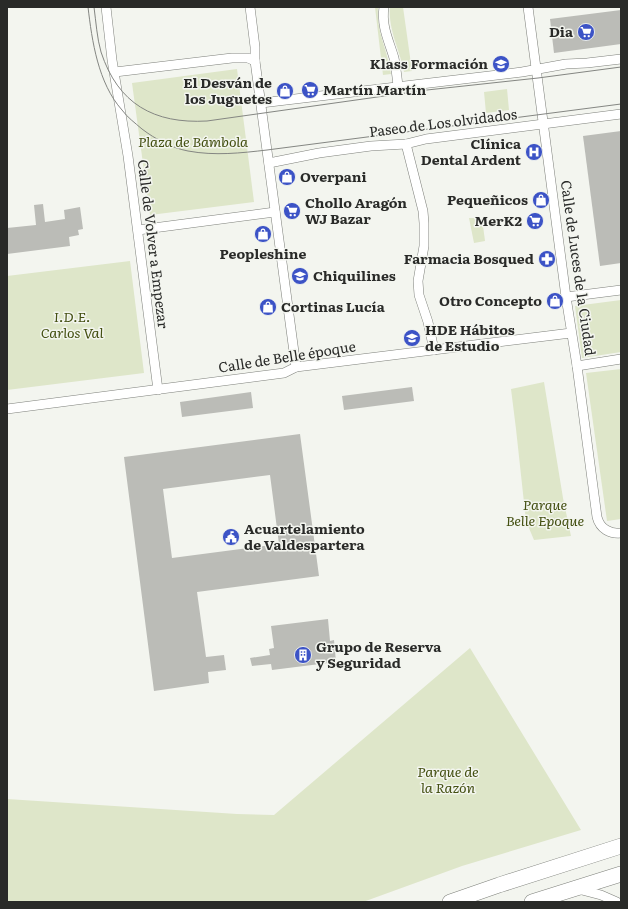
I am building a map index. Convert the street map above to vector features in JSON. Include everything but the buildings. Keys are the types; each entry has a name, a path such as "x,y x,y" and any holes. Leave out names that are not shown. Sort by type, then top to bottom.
{"main road":[{"path":"450,902 621,846"},
{"path":"532,902 621,874"}],"street":[{"name":"Calle de Volver a Empezar","path":"106,7 138,230 158,390"},
{"path":"250,7 255,47 254,61 261,103 296,367"},
{"path":"384,7 384,30 394,58 398,86"},
{"name":"Calle de Luces de la Ciudad","path":"528,7 566,297 577,366 597,517 605,530 614,533 621,533"},
{"path":"115,72 232,58 248,58 254,61"},
{"path":"261,103 522,72 566,64 587,64 621,59"},
{"name":"Paseo de Los olvidados","path":"269,163 319,153 371,146 406,144 426,139 621,114"},
{"path":"406,144 424,223 424,246 418,281 419,295 430,328 434,350"},
{"path":"138,230 275,212"},
{"path":"566,297 621,290"},
{"name":"Calle de Belle époque","path":"7,409 284,373 296,367 571,333"},
{"path":"577,366 621,359"},
{"path":"575,889 601,895 617,902"}],"green space":[{"path":"375,7 378,7 380,33 391,74 383,75"},
{"path":"390,7 403,7 412,71 404,72 392,32"},
{"name":"Plaza de Bámbola","path":"237,69 254,202 150,215 132,83"},
{"path":"507,89 509,110 486,113 484,92"},
{"path":"469,218 482,218 485,241 474,243"},
{"name":"I.D.E. Carlos Val","path":"130,261 144,373 7,390 7,276"},
{"path":"621,300 621,352 582,358 575,306"},
{"path":"621,369 621,519 607,521 586,373"},
{"name":"Parque Belle Epoque","path":"544,382 563,498 571,536 534,540 526,521 511,389"},
{"name":"Parque de la Razón","path":"470,648 581,830 462,866 363,902 7,902 7,799 237,814 274,815"}],"tram line":[{"path":"88,7 94,47 102,75 114,99 126,115 147,133 158,140 182,150 198,153 218,154 257,151 621,104"},
{"path":"94,7 101,52 108,70 117,85 140,107 170,119 207,121 427,90 621,67"}],"place":[{"name":"Dia","path":"586,32"},
{"name":"Klass Formación","path":"501,64"},
{"name":"Martín Martín","path":"310,90"},
{"name":"El Desván de los Juguetes","path":"285,91"},
{"name":"Clínica Dental Ardent","path":"534,152"},
{"name":"Overpani","path":"287,177"},
{"name":"Pequeñicos","path":"541,200"},
{"name":"Chollo Aragón WJ Bazar","path":"292,211"},
{"name":"MerK2","path":"535,221"},
{"name":"Peopleshine","path":"263,234"},
{"name":"Farmacia Bosqued","path":"547,259"},
{"name":"Chiquilines","path":"300,276"},
{"name":"Otro Concepto","path":"555,301"},
{"name":"Cortinas Lucía","path":"268,307"},
{"name":"HDE Hábitos de Estudio","path":"412,338"},
{"name":"Acuartelamiento de Valdespartera","path":"231,537"},
{"name":"Grupo de Reserva y Seguridad","path":"303,655"}]}
